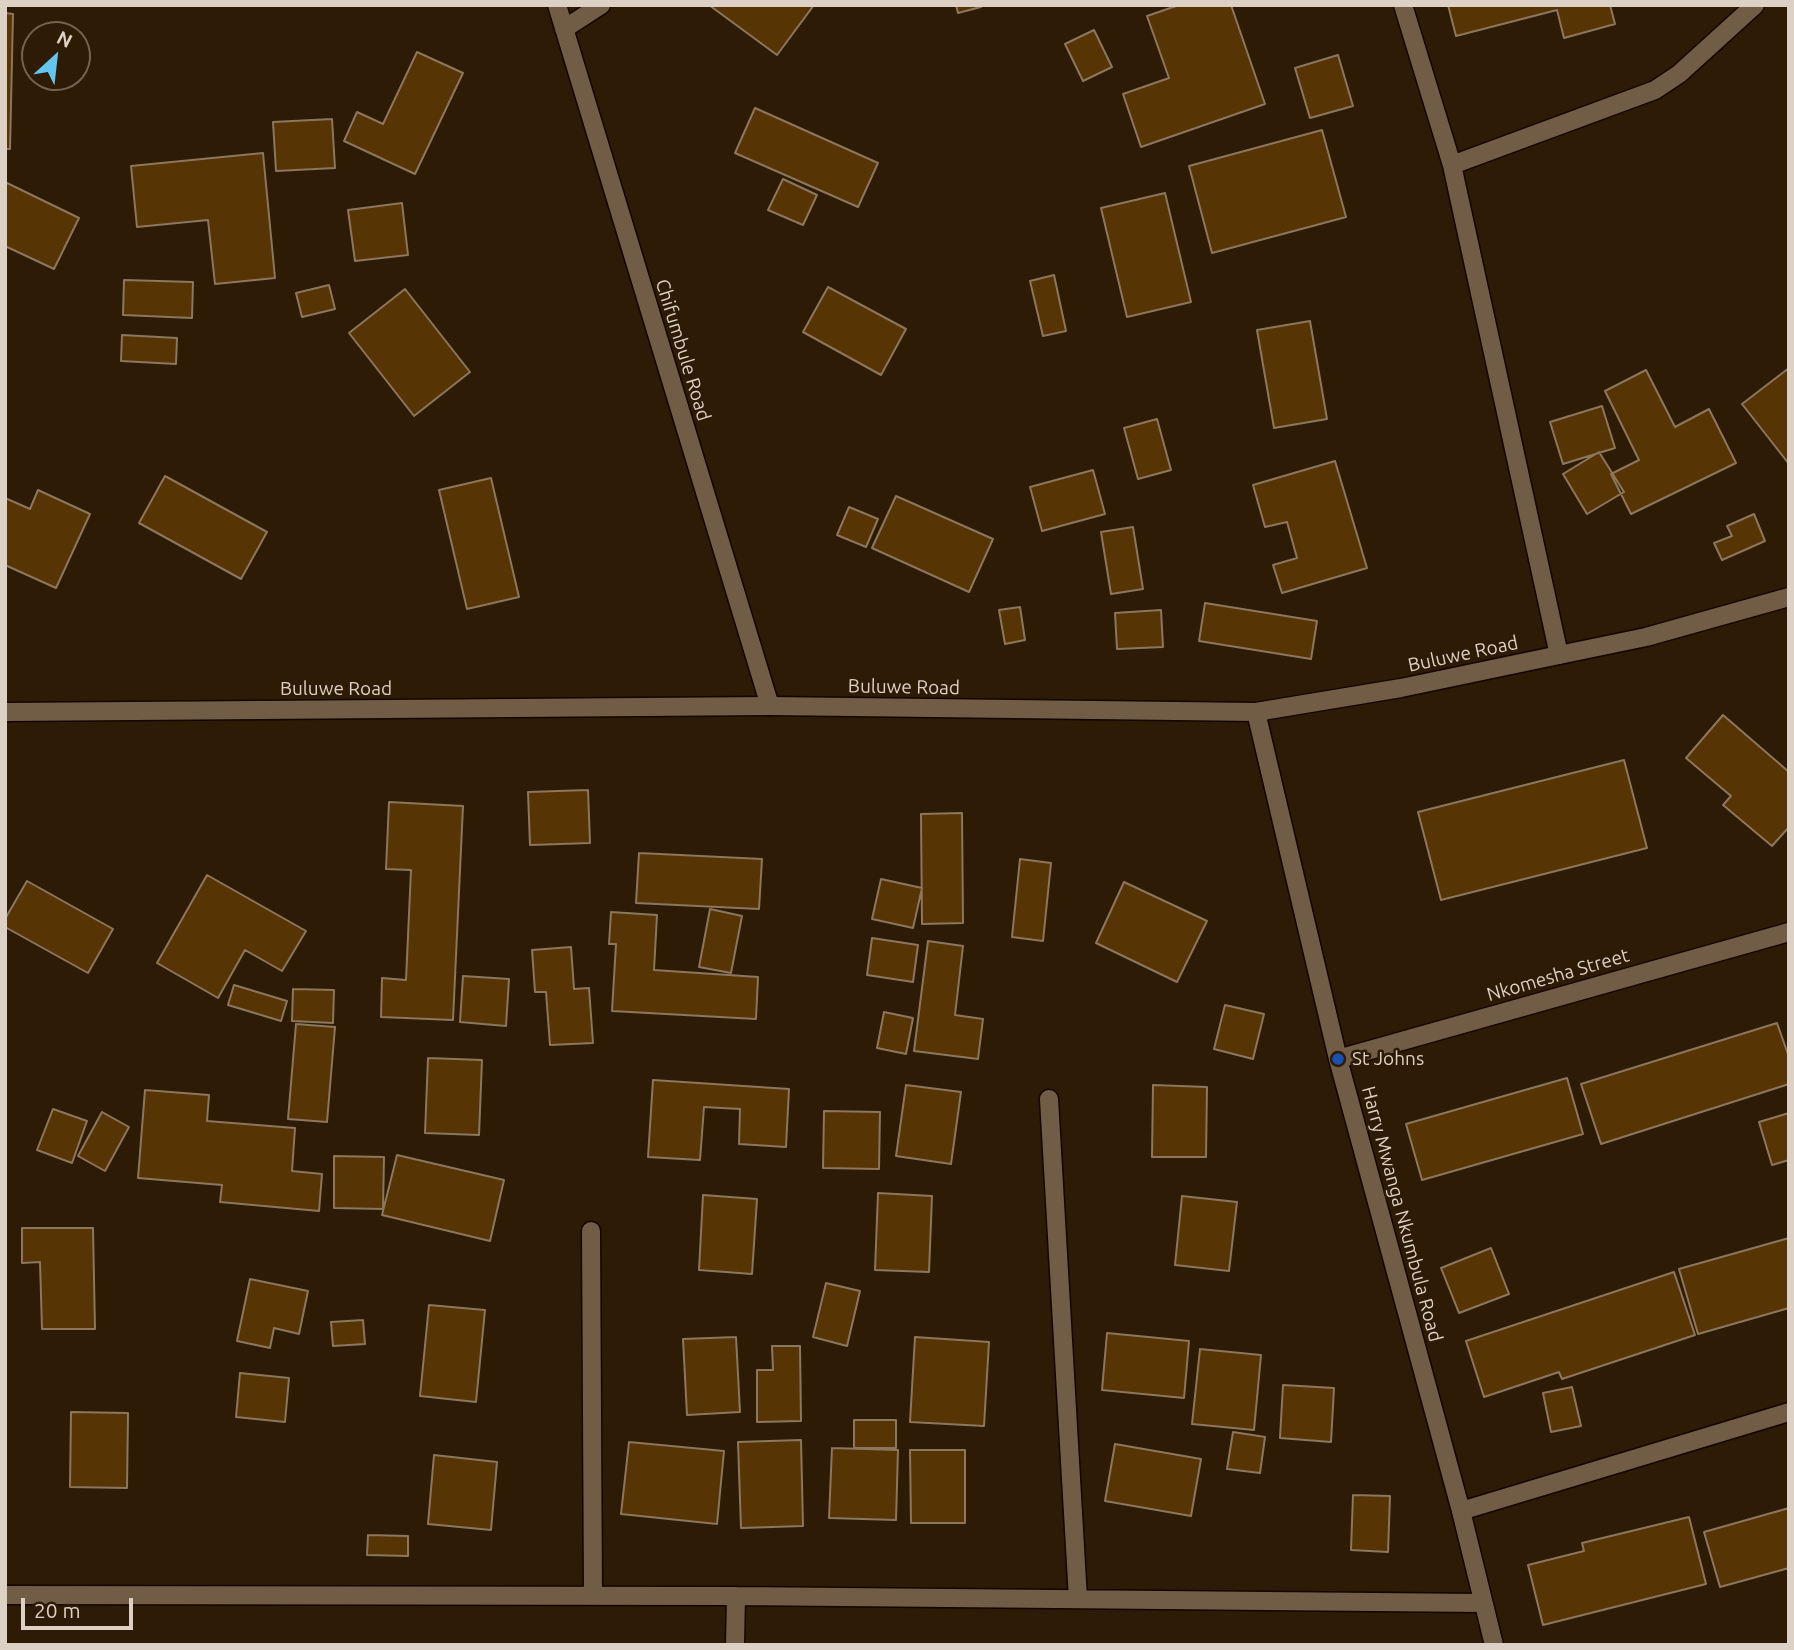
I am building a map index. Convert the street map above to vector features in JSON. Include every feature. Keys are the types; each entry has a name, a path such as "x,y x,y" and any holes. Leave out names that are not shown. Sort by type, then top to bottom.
{"street":[{"name":"Chifumbule Road","path":"557,5 769,706"},
{"path":"564,29 601,5"},
{"path":"1403,5 1452,165 1559,655"},
{"path":"1452,165 1655,90 1679,74 1755,5"},
{"name":"Buluwe Road","path":"5,712 769,706 1256,712 1401,688 1646,637 1789,597"},
{"name":"Harry Mwanga Nkumbula Road","path":"1256,712 1338,1059 1461,1511 1481,1603 1494,1645"},
{"name":"Nkomesha Street","path":"1338,1059 1788,935"},
{"path":"1049,1099 1078,1599"},
{"path":"591,1231 593,1595"},
{"path":"1461,1511 1789,1412"},
{"path":"5,1595 593,1595 1481,1603"},
{"path":"735,1645 736,1596"}],"building":[{"path":"709,5 814,5 777,55"},
{"path":"956,5 980,5 981,7 958,13"},
{"path":"1179,5 1231,5 1265,104 1141,147 1123,94 1169,78 1147,16"},
{"path":"1448,5 1610,5 1615,24 1564,38 1557,10 1456,36"},
{"path":"5,13 13,14 10,149 5,149"},
{"path":"1094,30 1112,67 1083,81 1065,44"},
{"path":"417,52 463,73 415,174 344,141 357,112 383,124"},
{"path":"1338,55 1353,106 1310,118 1295,68"},
{"path":"755,108 878,163 858,207 735,153"},
{"path":"332,119 335,168 276,171 273,122"},
{"path":"1322,130 1346,217 1212,253 1189,166"},
{"path":"263,153 275,278 215,284 208,220 137,227 131,166"},
{"path":"783,179 817,195 803,225 768,210"},
{"path":"5,182 79,218 54,269 5,246"},
{"path":"1165,193 1191,302 1127,317 1101,208"},
{"path":"402,203 408,255 355,261 348,210"},
{"path":"1054,275 1066,331 1043,336 1030,281"},
{"path":"124,280 193,282 192,318 123,315"},
{"path":"329,285 335,309 302,317 296,293"},
{"path":"828,287 906,329 881,375 803,332"},
{"path":"405,289 470,372 414,416 349,333"},
{"path":"1310,321 1327,419 1274,428 1257,330"},
{"path":"122,335 177,338 176,364 121,361"},
{"path":"1789,368 1789,464 1742,404"},
{"path":"1646,370 1675,427 1709,409 1736,463 1631,514 1611,474 1639,460 1605,391"},
{"path":"1602,406 1615,448 1563,464 1550,422"},
{"path":"1157,419 1171,470 1138,479 1124,428"},
{"path":"1599,452 1624,492 1587,514 1563,474"},
{"path":"1335,461 1367,568 1282,593 1273,565 1297,558 1287,522 1265,527 1253,485"},
{"path":"1093,470 1105,514 1042,531 1030,487"},
{"path":"165,476 267,532 241,579 139,523"},
{"path":"491,478 519,597 467,609 439,490"},
{"path":"38,490 90,514 56,588 5,565 5,498 30,509"},
{"path":"896,496 993,539 969,592 872,548"},
{"path":"849,507 878,519 866,547 837,535"},
{"path":"1754,514 1765,541 1722,560 1714,543 1732,536 1727,526"},
{"path":"1133,527 1143,589 1111,594 1101,532"},
{"path":"1205,603 1317,621 1311,659 1199,641"},
{"path":"1020,607 1025,640 1005,644 999,610"},
{"path":"1161,610 1163,647 1117,649 1115,613"},
{"path":"1723,715 1789,772 1789,827 1772,846 1723,805 1731,796 1686,758"},
{"path":"1624,760 1647,848 1441,900 1418,812"},
{"path":"588,790 590,843 530,845 528,792"},
{"path":"389,802 463,806 453,1020 381,1017 382,978 406,980 411,870 386,869"},
{"path":"962,813 963,923 922,924 921,814"},
{"path":"639,853 762,859 759,909 636,903"},
{"path":"1020,859 1051,863 1043,941 1012,937"},
{"path":"207,875 306,931 282,971 245,950 218,998 157,963"},
{"path":"881,879 922,888 913,928 872,919"},
{"path":"27,881 113,929 88,973 5,927 5,919"},
{"path":"1124,882 1207,921 1177,982 1096,943"},
{"path":"710,909 742,916 731,973 699,967"},
{"path":"611,912 657,915 654,970 758,977 756,1019 612,1011 616,944 609,944"},
{"path":"872,938 918,945 913,982 867,975"},
{"path":"928,941 963,946 955,1015 983,1019 978,1059 914,1051"},
{"path":"571,947 574,989 589,988 593,1043 550,1045 546,992 535,992 532,950"},
{"path":"463,976 509,979 506,1026 460,1022"},
{"path":"234,985 287,1001 281,1021 228,1005"},
{"path":"293,989 334,990 333,1023 292,1021"},
{"path":"1225,1005 1264,1014 1253,1059 1214,1049"},
{"path":"884,1012 913,1018 906,1054 877,1048"},
{"path":"1777,1023 1789,1057 1789,1084 1601,1144 1581,1084"},
{"path":"296,1024 335,1027 327,1122 288,1119"},
{"path":"428,1058 482,1060 479,1135 425,1133"},
{"path":"1567,1078 1583,1134 1422,1180 1406,1124"},
{"path":"653,1080 789,1089 786,1147 739,1144 740,1109 704,1107 700,1160 648,1157"},
{"path":"906,1085 961,1092 951,1164 896,1156"},
{"path":"1153,1085 1207,1087 1206,1157 1152,1157"},
{"path":"145,1090 209,1095 207,1121 295,1128 292,1171 322,1174 319,1211 220,1202 222,1185 138,1178"},
{"path":"53,1109 87,1121 72,1163 37,1150"},
{"path":"824,1111 880,1112 879,1169 823,1168"},
{"path":"102,1112 129,1127 105,1171 78,1156"},
{"path":"1789,1113 1789,1160 1772,1165 1759,1122"},
{"path":"397,1155 504,1180 490,1241 382,1215"},
{"path":"334,1156 384,1157 383,1209 334,1208"},
{"path":"878,1193 932,1196 929,1272 875,1270"},
{"path":"703,1195 757,1199 752,1274 699,1270"},
{"path":"1182,1196 1237,1202 1229,1271 1175,1265"},
{"path":"22,1228 93,1228 95,1329 42,1329 40,1262 22,1263"},
{"path":"1789,1238 1789,1308 1698,1334 1679,1269"},
{"path":"1491,1248 1509,1294 1459,1313 1441,1268"},
{"path":"1674,1272 1695,1335 1562,1379 1559,1372 1484,1397 1466,1341"},
{"path":"250,1279 308,1291 299,1334 274,1328 270,1348 237,1341"},
{"path":"826,1283 860,1291 847,1346 813,1337"},
{"path":"429,1305 485,1310 476,1402 420,1396"},
{"path":"363,1320 365,1344 333,1346 331,1322"},
{"path":"1107,1333 1189,1341 1184,1398 1102,1390"},
{"path":"736,1337 740,1412 687,1415 683,1339"},
{"path":"915,1337 989,1342 984,1426 910,1422"},
{"path":"772,1346 800,1346 801,1421 757,1422 757,1370 773,1370"},
{"path":"1200,1349 1261,1355 1254,1430 1192,1424"},
{"path":"240,1373 289,1378 285,1422 236,1417"},
{"path":"1283,1385 1334,1388 1331,1442 1280,1438"},
{"path":"1572,1387 1581,1426 1551,1432 1543,1393"},
{"path":"71,1412 128,1413 127,1488 70,1487"},
{"path":"854,1420 896,1420 896,1448 854,1448"},
{"path":"1233,1432 1265,1437 1260,1473 1227,1469"},
{"path":"801,1440 803,1526 741,1528 738,1442"},
{"path":"629,1442 724,1451 717,1524 621,1514"},
{"path":"1115,1444 1201,1459 1191,1516 1105,1501"},
{"path":"832,1448 898,1450 896,1520 829,1518"},
{"path":"910,1450 965,1450 965,1523 911,1523"},
{"path":"434,1455 497,1462 491,1530 428,1524"},
{"path":"1353,1495 1390,1496 1388,1552 1351,1550"},
{"path":"1789,1508 1789,1568 1720,1587 1704,1532"},
{"path":"1689,1517 1706,1584 1543,1625 1528,1565 1584,1551 1582,1543"},
{"path":"368,1535 408,1536 408,1556 367,1555"}],"place":[{"name":"St Johns","path":"1338,1059"}]}
